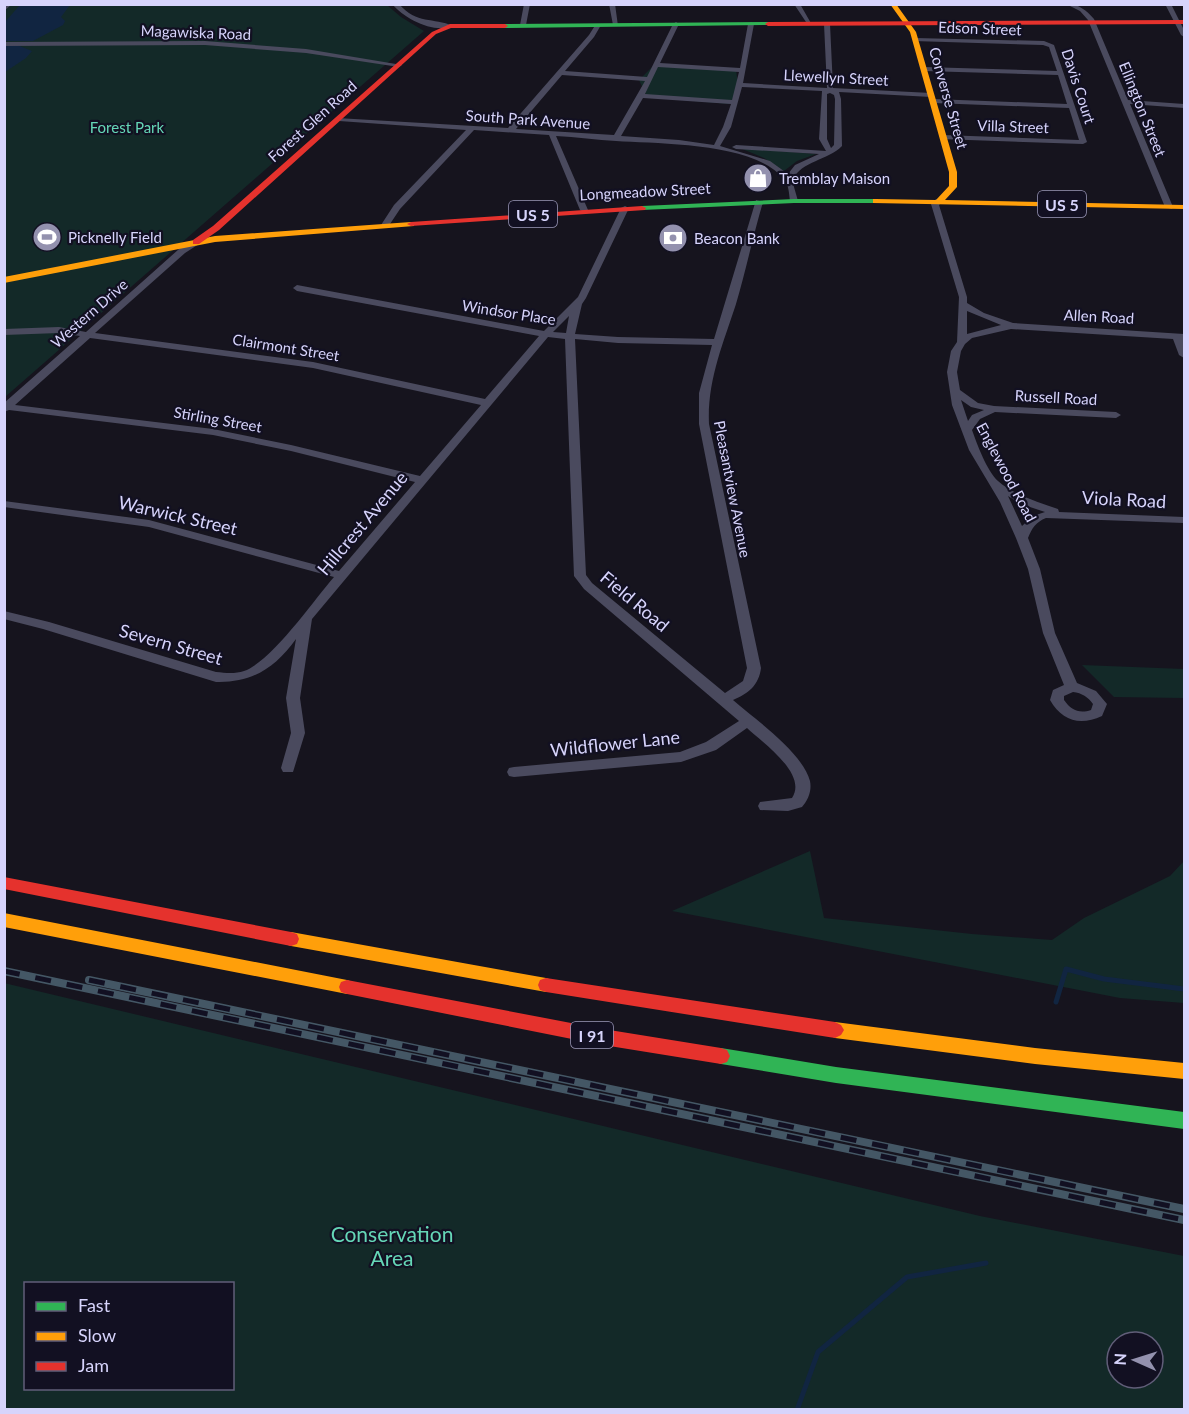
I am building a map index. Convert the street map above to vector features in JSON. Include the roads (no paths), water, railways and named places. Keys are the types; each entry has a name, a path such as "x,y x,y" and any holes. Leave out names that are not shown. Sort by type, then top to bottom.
{"main road":[{"name":"Converse Street","path":"893,4 908,24 915,40 954,183 950,192 939,201"},
{"path":"450,26 1181,22"},
{"name":"Forest Glen Road","path":"196,242 207,236 339,119 392,65 434,33 450,26"},
{"name":"Longmeadow Street","path":"4,280 215,239 584,210 795,201 939,201 1185,207"},
{"name":"I 91","path":"4,883 630,1000 911,1042 1185,1071"},
{"name":"I 91","path":"4,920 542,1026 700,1053 895,1084 1185,1121"}],"street":[{"path":"4,9 9,4"},
{"path":"395,4 400,11 434,33"},
{"path":"523,25 527,4"},
{"path":"612,4 616,25"},
{"path":"797,4 810,24"},
{"path":"1069,4 1085,12 1092,22"},
{"path":"1168,4 1181,22 1185,35"},
{"name":"Ellington Street","path":"1092,22 1169,207"},
{"path":"422,24 450,26"},
{"path":"616,139 650,79 676,24"},
{"path":"716,147 721,143 739,85 751,24"},
{"path":"826,24 830,90"},
{"path":"510,131 592,36 598,25"},
{"name":"Edson Street","path":"915,40 1044,44"},
{"name":"Magawiska Road","path":"4,44 205,43 306,51 392,65"},
{"name":"Davis Court","path":"1044,44 1052,46 1083,142"},
{"path":"657,65 742,70"},
{"path":"924,69 1060,73"},
{"path":"561,73 650,79"},
{"path":"520,132 569,73"},
{"name":"Llewellyn Street","path":"739,85 1071,106"},
{"path":"795,201 789,179 792,171 801,164 830,152 838,146 837,94 830,90"},
{"path":"830,90 824,93 823,100 825,119 823,140 830,152"},
{"path":"641,96 734,102"},
{"path":"1126,102 1185,106"},
{"name":"South Park Avenue","path":"339,119 716,147 830,152"},
{"path":"385,225 397,207 472,128"},
{"path":"552,134 584,210"},
{"name":"Villa Street","path":"943,137 1083,142"},
{"name":"South Park Avenue","path":"716,147 756,158 789,179"},
{"name":"Englewood Road","path":"939,201 935,204 962,290 964,305 962,342 954,358 954,391 974,450 1006,502 1022,538 1034,569 1049,633 1072,687"},
{"name":"Pleasantview Avenue","path":"723,699 739,692 749,684 754,675 754,668 703,417 704,393 759,202"},
{"name":"Field Road","path":"625,208 572,320 570,336 580,576 792,761 801,776 804,788 802,797 788,806 765,806"},
{"name":"Western Drive","path":"6,408 82,334 196,242"},
{"name":"Windsor Place","path":"297,288 546,334 718,342"},
{"name":"Field Road","path":"546,334 582,298"},
{"name":"Allen Road","path":"964,305 992,320 1012,326 1181,337"},
{"name":"Allen Road","path":"962,342 969,336 1012,326"},
{"name":"Clairmont Street","path":"4,332 44,329 313,365 488,403"},
{"name":"Hillcrest Avenue","path":"288,768 298,733 293,698 306,618 546,334"},
{"path":"1181,337 1185,355"},
{"name":"Russell Road","path":"954,391 975,405 994,409 1116,415"},
{"name":"Stirling Street","path":"6,408 213,432 291,448 422,480"},
{"name":"Russell Road","path":"966,431 976,417 994,409"},
{"name":"Viola Road","path":"993,480 1025,502 1062,514"},
{"name":"Warwick Street","path":"4,504 149,524 341,575"},
{"name":"Viola Road","path":"1022,538 1035,518 1046,515 1185,520"},
{"name":"Severn Street","path":"4,615 45,625 216,677 228,678 247,676 261,670 306,618"},
{"name":"Wildflower Lane","path":"514,772 681,757 711,746 748,721"}],"water":[{"path":"20,5 70,5 61,17 65,21 63,25 33,41 5,41 5,22"},
{"path":"17,45 32,51 26,58 5,72 5,46"}],"waterway":[{"path":"1056,1002 1066,969 1104,979 1184,989"},
{"path":"797,1410 818,1352 907,1277 986,1263"}],"railway":[{"path":"4,971 1184,1220"},
{"path":"89,980 1184,1209"}],"place":[{"name":"Tremblay Maison","path":"758,178"},
{"name":"Picknelly Field","path":"47,237"},
{"name":"Beacon Bank","path":"673,238"}],"park label":[{"name":"Forest Park","path":"127,127"},
{"name":"Conservation Area","path":"392,1245"}]}
